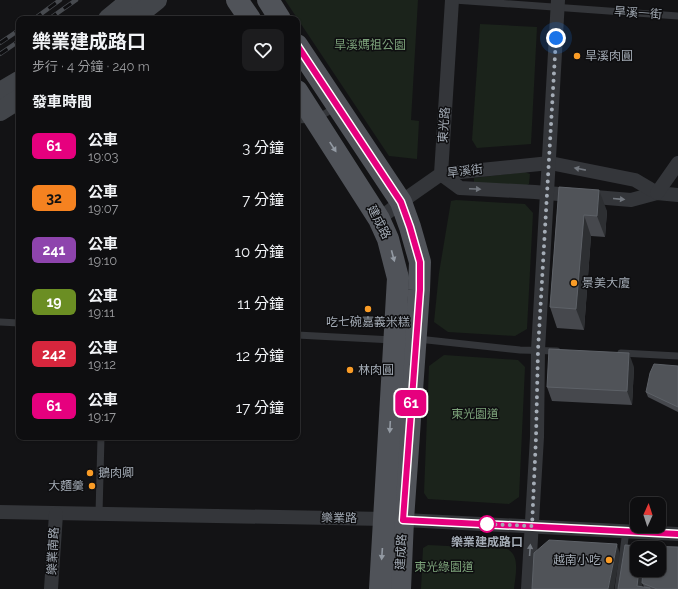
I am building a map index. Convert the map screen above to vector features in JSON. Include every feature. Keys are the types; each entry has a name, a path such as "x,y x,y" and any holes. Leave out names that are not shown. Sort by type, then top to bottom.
{"main road":[{"path":"237,0 248,16"},
{"path":"268,0 278,16"},
{"name":"建成路","path":"300,50 401,202 420,262 420,290 416,339 394,519 380,589"},
{"name":"建成路","path":"300,100 306,119 379,219 390,245 398,278 394,341 394,519 400,589"}],"street":[{"path":"112,16 131,0"},
{"path":"137,16 157,0"},
{"name":"東光路","path":"441,174 453,0"},
{"path":"528,589 536,437 538,350 558,4"},
{"path":"0,92 16,83"},
{"name":"旱溪街","path":"441,174 550,163 635,180 657,193"},
{"path":"657,193 678,164"},
{"path":"379,219 441,174"},
{"name":"旱溪街","path":"441,174 460,188 631,200 657,193 678,195"},
{"name":"樂業路","path":"0,512 394,519 678,534"},
{"name":"樂業南路","path":"51,589 56,514"}],"lane":[{"name":"旱溪一街","path":"453,0 558,4 678,16"},
{"path":"306,119 337,107"},
{"path":"0,322 16,323"},
{"path":"300,335 394,341"},
{"path":"416,339 520,350 561,351"},
{"path":"616,353 678,356"},
{"path":"99,514 101,440"},
{"path":"618,589 626,531"}],"green space":[{"name":"旱溪媽祖公園","path":"285,0 418,0 411,120 419,121 417,159 389,156 300,22 300,16 296,16"},
{"path":"480,24 537,27 531,144 477,148 472,140"},
{"path":"525,172 530,174 529,184 525,186 474,183 474,178"},
{"path":"456,200 525,204 533,213 527,329 515,336 448,332 434,322 439,273 451,201"},
{"name":"東光園道","path":"444,355 518,360 525,367 519,497 509,504 428,499 424,493 429,366"},
{"name":"東光綠園道","path":"428,545 507,549 514,556 516,561 514,589 421,589 423,548"}],"building":[{"path":"559,187 599,190 597,216 584,215 576,309 550,307"},
{"path":"549,349 629,353 627,391 547,387"},
{"path":"654,364 678,366 678,407 646,392 650,373"},
{"path":"549,540 617,544 608,589 532,589 534,553"},
{"path":"625,545 630,545 630,577 638,577 637,586 650,589 618,589"},
{"path":"666,547 678,547 678,589 657,589 642,583 642,577 666,577"}],"railway":[{"path":"38,16 60,0"},
{"path":"53,16 76,0"},
{"path":"0,43 16,32"},
{"path":"0,54 16,43"}],"bus line":[{"name":"61","path":"300,50 401,202 420,262 420,290 403,520 678,534"}],"place":[{"name":"旱溪肉圓","path":"577,56"},
{"name":"景美大廈","path":"574,283"},
{"name":"吃七碗嘉義米糕","path":"368,309"},
{"name":"林肉圓","path":"350,370"},
{"name":"鵝肉卿","path":"90,473"},
{"name":"大麵羹","path":"92,486"},
{"name":"樂業建成路口","path":"487,524"},
{"name":"越南小吃","path":"609,560"}],"route":[{"path":"487,524 484,524 532,526 538,350 550,163 556,38"}]}
